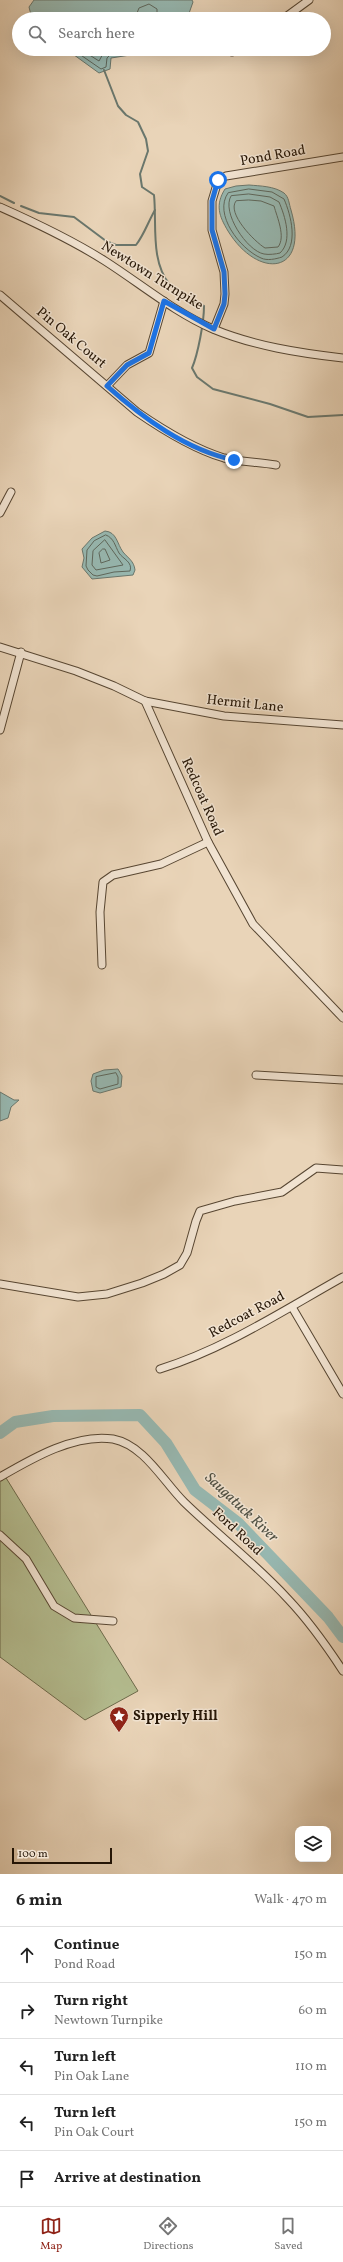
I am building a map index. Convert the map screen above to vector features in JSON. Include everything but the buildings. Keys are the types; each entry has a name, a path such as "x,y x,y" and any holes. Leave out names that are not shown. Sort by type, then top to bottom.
{"street":[{"path":"293,12 309,0"},
{"name":"Pond Road","path":"214,329 224,304 226,288 224,272 212,230 212,201 218,180 226,176 343,157"},
{"name":"Newtown Turnpike","path":"0,207 49,230 90,253 164,301 214,329 240,339 273,347 343,358"},
{"name":"Pin Oak Court","path":"0,295 137,412 190,443 223,458 276,465"},
{"path":"107,386 127,365 149,353 164,301"},
{"path":"0,513 11,492"},
{"path":"0,647 21,652 114,686 145,701"},
{"path":"0,730 21,652"},
{"name":"Hermit Lane","path":"145,701 224,716 343,725"},
{"name":"Redcoat Road","path":"145,701 208,842 253,924 343,1018"},
{"path":"102,965 100,912 103,882 114,875 161,864 208,842"},
{"path":"256,1075 343,1080"},
{"path":"0,1284 78,1297 122,1290 164,1274 180,1265 187,1253 200,1211 235,1201 282,1192 316,1168 343,1170"},
{"name":"Redcoat Road","path":"160,1369 203,1353 292,1307 343,1277"},
{"path":"292,1307 343,1394"},
{"name":"Ford Road","path":"0,1477 55,1448 95,1438 114,1440 126,1444 147,1460 183,1500 287,1598 322,1640 343,1671"},
{"path":"0,1535 26,1559 45,1593 58,1609 74,1618 113,1622"}],"green space":[{"path":"3,1473 138,1691 85,1720 0,1657 0,1475"}],"water":[{"path":"34,0 192,0 193,2 189,12 30,12 29,7"},
{"path":"76,56 124,56 111,58 110,69 99,73"},
{"path":"249,185 276,189 284,193 288,199 295,232 293,248 287,258 278,263 266,263 253,258 240,247 228,231 220,215 219,205 225,189"},
{"path":"105,531 114,536 123,552 132,562 135,570 133,575 92,579 82,567 84,558 82,549 92,538"},
{"path":"118,1069 122,1076 121,1087 100,1093 93,1091 91,1081 93,1074 104,1070"},
{"path":"0,1092 14,1100 19,1100 11,1107 8,1118 0,1121"}],"waterway":[{"path":"104,70 118,106 126,115 138,122 146,139 148,151 140,174 142,187 154,195 156,242 159,265 170,285 177,292 204,306 200,338 192,368 197,377 213,389 270,404 308,417 343,415"},
{"path":"0,196 14,203"},
{"path":"21,206 39,213 74,217 106,241 116,245 136,245 155,210"},
{"name":"Saugatuck River","path":"0,1433 15,1422 53,1416 140,1415 166,1443 195,1490 238,1523 328,1617 343,1637"}],"place":[{"name":"Sipperly Hill","path":"119,1733"}],"route":[{"path":"218,180 215,185 212,201 212,230 226,281 224,304 214,329 194,320 164,301 149,353 127,365 107,386 137,412 168,432 223,458 234,460"}]}
